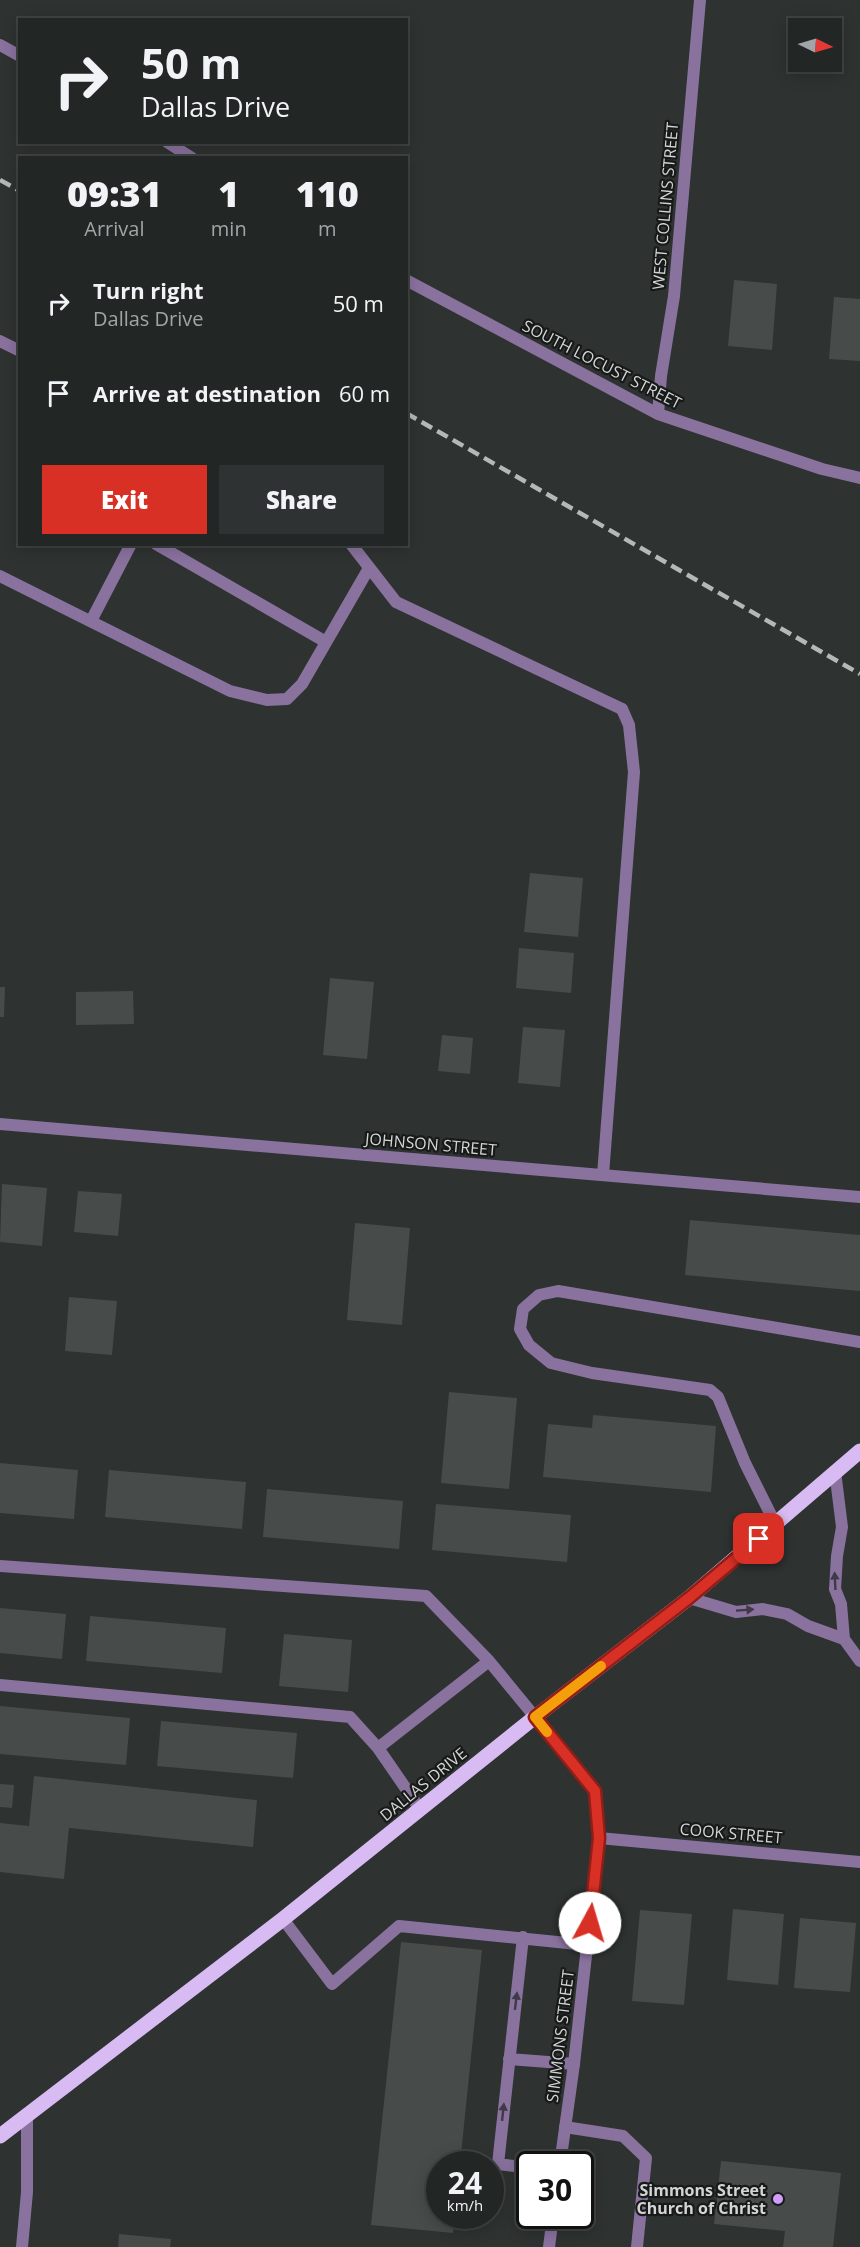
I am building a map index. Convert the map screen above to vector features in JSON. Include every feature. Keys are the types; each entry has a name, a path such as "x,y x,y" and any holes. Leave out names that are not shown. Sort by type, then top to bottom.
{"main road":[{"name":"DALLAS DRIVE","path":"0,2136 283,1920 535,1717 689,1598 860,1451"}],"street":[{"name":"WEST COLLINS STREET","path":"658,414 661,376 674,296 699,0"},
{"path":"0,45 18,55"},
{"path":"170,144 189,156"},
{"name":"SOUTH LOCUST STREET","path":"408,281 658,414 822,469 860,477"},
{"path":"0,341 18,350"},
{"path":"91,621 129,546"},
{"path":"159,546 326,642"},
{"path":"352,546 396,602 622,709 629,724 634,772 603,1175"},
{"path":"0,576 230,692 267,700 287,699 302,684 369,568"},
{"name":"JOHNSON STREET","path":"0,1124 860,1197"},
{"path":"776,1525 745,1463 718,1397 710,1390 592,1373 551,1363 529,1345 520,1329 523,1309 539,1295 558,1291 860,1342"},
{"path":"835,1471 843,1527 836,1564 835,1589 841,1604 844,1639 860,1661"},
{"name":"SIMMONS STREET","path":"0,1566 426,1596 489,1661 595,1791 599,1838 574,2064 562,2151"},
{"path":"689,1598 736,1612 763,1609 787,1614 808,1626 844,1639"},
{"path":"378,1749 489,1661"},
{"path":"0,1684 350,1717 378,1749 420,1809"},
{"name":"COOK STREET","path":"599,1838 860,1862"},
{"path":"283,1920 332,1984 399,1926 587,1945"},
{"path":"516,2166 498,2164 523,1937"},
{"path":"509,2059 574,2064"},
{"path":"22,2247 27,2192 27,2114"},
{"path":"565,2127 622,2136 646,2158 637,2247"},
{"path":"549,2247 551,2229"}],"building":[{"path":"734,280 777,284 772,350 728,346"},
{"path":"834,297 860,299 860,361 829,359"},
{"path":"530,873 583,878 578,937 524,932"},
{"path":"519,948 574,953 571,993 516,988"},
{"path":"330,978 374,982 367,1059 323,1055"},
{"path":"0,987 5,987 4,1017 0,1017"},
{"path":"133,991 134,1024 76,1025 76,992"},
{"path":"523,1027 565,1030 560,1087 518,1083"},
{"path":"442,1035 473,1038 470,1074 438,1071"},
{"path":"2,1184 47,1188 42,1246 0,1242"},
{"path":"78,1191 122,1194 118,1236 74,1232"},
{"path":"690,1220 860,1235 860,1291 685,1275"},
{"path":"355,1223 410,1228 402,1325 347,1320"},
{"path":"69,1297 117,1301 112,1355 65,1351"},
{"path":"449,1392 517,1398 509,1489 441,1483"},
{"path":"593,1415 716,1426 711,1492 543,1477 548,1424 592,1428"},
{"path":"0,1463 78,1470 74,1519 0,1513"},
{"path":"109,1470 246,1482 242,1529 105,1517"},
{"path":"267,1489 403,1501 399,1549 263,1537"},
{"path":"436,1504 571,1515 567,1562 432,1550"},
{"path":"0,1608 66,1614 62,1659 0,1653"},
{"path":"90,1616 226,1628 222,1673 86,1661"},
{"path":"284,1634 352,1640 348,1692 279,1686"},
{"path":"0,1706 130,1718 126,1765 0,1754"},
{"path":"161,1721 297,1733 293,1778 157,1766"},
{"path":"34,1776 257,1800 253,1847 69,1828 64,1879 0,1872 0,1823 29,1826"},
{"path":"0,1784 14,1785 12,1808 0,1807"},
{"path":"733,1909 784,1914 778,1985 727,1980"},
{"path":"640,1910 692,1914 684,2005 632,2001"},
{"path":"800,1918 856,1923 850,1992 794,1988"},
{"path":"401,1942 482,1950 461,2151 426,2151 426,2229 453,2229 453,2233 371,2225"},
{"name":"Simmons Street Church of Christ","path":"721,2161 841,2173 833,2247 783,2247 785,2231 714,2224"},
{"path":"119,2234 171,2239 170,2247 118,2247"}],"railway":[{"path":"0,180 18,190"},
{"path":"408,414 860,674"}],"slow traffic":[{"path":"547,1732 535,1717 601,1666"}],"place":[{"name":"Simmons Street Church of Christ","path":"778,2199"}],"route":[{"path":"590,1923 599,1838 595,1791 535,1717 689,1598 759,1539"}]}
